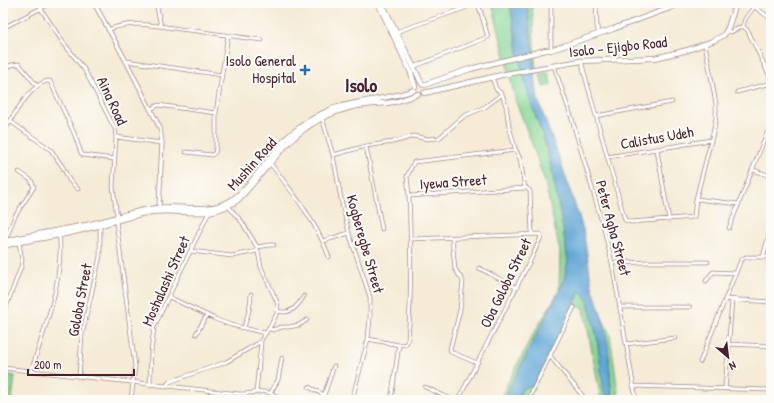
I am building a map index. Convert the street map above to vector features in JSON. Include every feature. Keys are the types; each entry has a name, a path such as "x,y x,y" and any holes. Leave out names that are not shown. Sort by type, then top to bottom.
{"main road":[{"path":"378,3 411,73 416,90 422,95 424,93 492,77"},
{"path":"382,3 413,67 426,90 424,93"},
{"name":"Isolo - Ejigbo Road","path":"423,84 548,50 599,34 683,3"},
{"path":"726,31 736,3"},
{"name":"Isolo - Ejigbo Road","path":"492,77 581,61 655,58 676,54 721,37 726,31"},
{"path":"416,90 417,84 423,84"},
{"name":"Mushin Road","path":"4,243 19,243 146,213 209,212 228,206 239,199 276,155 297,134 322,118 349,108 396,102 416,90"},
{"name":"Mushin Road","path":"4,243 100,226 145,210 159,208 208,208 225,203 231,200 244,188 284,140 309,122 331,110 363,102 395,97 416,90"}],"street":[{"path":"3,28 51,3"},
{"path":"94,3 126,61 160,128 162,143 159,208"},
{"path":"156,3 161,26"},
{"path":"396,32 477,3 488,37 413,67"},
{"path":"548,50 551,3"},
{"path":"596,3 597,27 599,34"},
{"path":"726,31 731,32 743,26 745,19 757,3"},
{"path":"755,7 771,19"},
{"name":"Aina Road","path":"41,9 62,41 84,69 112,121 116,137 113,187 135,366 131,400"},
{"path":"108,30 127,25 161,26 262,40"},
{"path":"743,26 751,38 771,79"},
{"path":"186,152 212,155 215,153 216,113 228,35"},
{"path":"581,61 625,220 631,222 694,217 696,199 716,117 716,104 705,44"},
{"path":"126,61 222,75"},
{"path":"3,70 11,65 19,64 37,86"},
{"name":"Peter Agha Street","path":"552,66 571,116 604,229 621,307 636,400"},
{"path":"492,77 496,89 502,94 506,106 509,126 520,160 525,188 530,191 532,234"},
{"path":"3,134 10,121 28,96 37,86 47,80 50,80 74,133 81,153 114,159"},
{"path":"737,92 771,83"},
{"path":"332,155 414,136 428,139 439,138 464,116 485,107 502,94"},
{"path":"596,116 672,102"},
{"path":"151,109 158,105 216,113"},
{"name":"Kogberegbe Street","path":"322,118 332,155 349,234 370,297 368,339 352,400"},
{"path":"10,121 51,150 64,169 69,180 78,189"},
{"path":"730,228 767,133"},
{"path":"116,137 162,143"},
{"name":"Calistus Udeh","path":"607,157 711,140"},
{"path":"366,146 382,229"},
{"path":"409,196 407,176 414,162 516,150"},
{"path":"657,150 669,220"},
{"path":"270,163 294,196 323,241 329,257"},
{"path":"753,170 771,176"},
{"path":"4,243 13,220 34,187 31,180 19,172"},
{"name":"Iyewa Street","path":"399,345 406,344 408,339 411,290 409,196 525,188"},
{"path":"696,199 739,204"},
{"path":"166,387 169,382 226,362 260,342 277,311 278,304 261,267 257,247 242,222 228,206"},
{"name":"Moshalashi Street","path":"150,385 151,352 154,327 209,212"},
{"name":"Goloba Street","path":"79,378 82,335 100,256 100,226"},
{"path":"763,257 771,227"},
{"path":"31,372 57,284 60,254 59,233"},
{"path":"323,241 349,234"},
{"name":"Oba Goloba Street","path":"411,239 540,234 532,257 517,288 458,400"},
{"path":"452,238 455,269 463,281 460,310 450,349 451,352 477,364"},
{"path":"3,315 21,267 22,260 19,243"},
{"path":"257,247 274,245"},
{"path":"191,251 232,256 258,252"},
{"path":"700,362 743,258 771,257"},
{"path":"612,264 650,262 708,262"},
{"path":"479,268 517,288"},
{"path":"706,281 713,272 736,273"},
{"path":"244,327 248,316 252,294"},
{"path":"277,311 282,313 292,311 304,296"},
{"path":"169,297 231,325 266,333"},
{"path":"725,299 771,302"},
{"path":"725,389 732,300"},
{"path":"529,400 574,307"},
{"path":"621,307 690,307"},
{"path":"196,334 207,315"},
{"path":"269,328 272,330 299,325 307,320"},
{"path":"626,344 675,338"},
{"path":"368,339 399,345 391,400"},
{"path":"256,392 260,342"},
{"path":"729,344 771,346"},
{"path":"550,356 586,400"},
{"path":"271,392 278,380 282,358"},
{"path":"321,400 334,366"},
{"path":"3,368 79,378 240,394 266,391 271,392 282,400"},
{"path":"309,386 324,395"},
{"path":"633,386 771,390"},
{"path":"426,387 453,400"}],"green space":[{"path":"492,3 510,3 519,57 530,100 545,142 553,176 568,261 563,283 559,291 560,252 545,182 516,102"},
{"path":"527,3 532,3 536,73"},
{"path":"548,72 551,85 543,87 540,74"},
{"path":"559,291 504,400 499,400 531,338"},
{"path":"580,291 587,297 597,337 604,393 607,400 601,400 584,308 575,305"},
{"path":"602,317 610,335 619,400 613,400 608,345"},
{"path":"3,374 15,376 12,399 3,397"},
{"path":"535,385 528,400 517,400 523,388"}],"water":[{"path":"510,3 527,3 538,100 583,229 592,286 602,317 608,345 613,400 607,400 604,393 597,337 587,298 580,291 535,385 523,388 517,400 503,400 563,283 568,261 553,176 545,142 530,100 519,57"}],"place":[{"name":"Isolo General Hospital","path":"305,70"}],"district":[{"name":"Isolo","path":"361,85"}]}
